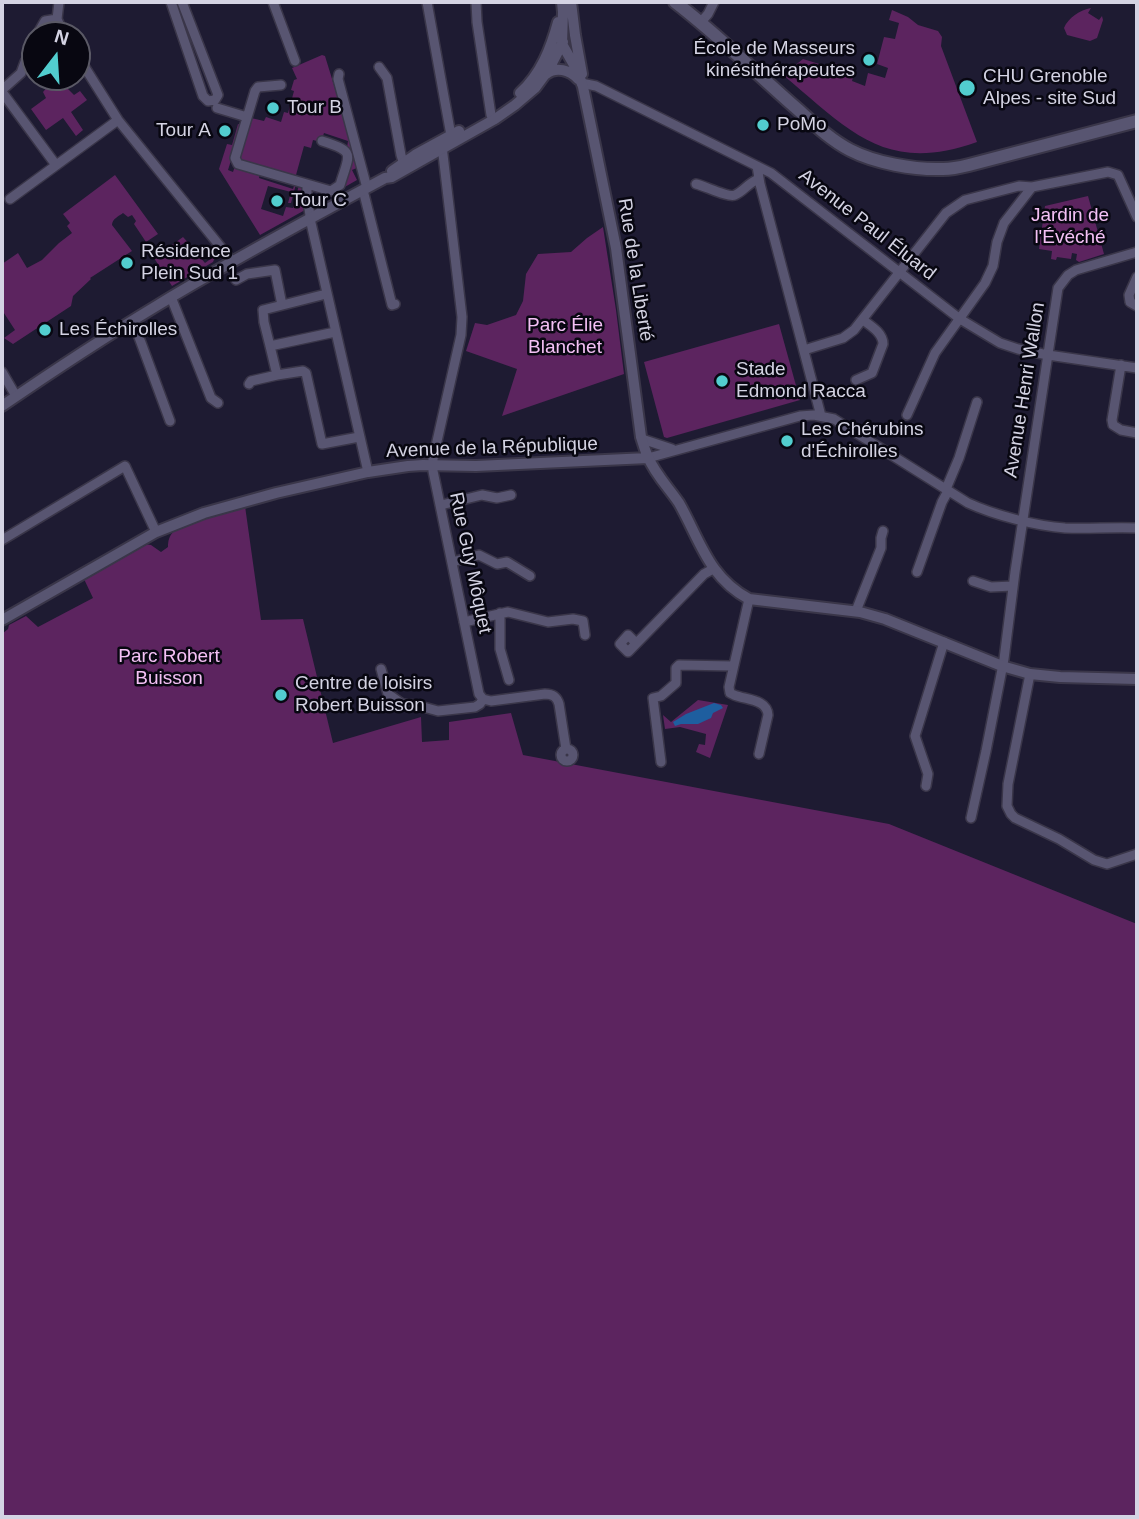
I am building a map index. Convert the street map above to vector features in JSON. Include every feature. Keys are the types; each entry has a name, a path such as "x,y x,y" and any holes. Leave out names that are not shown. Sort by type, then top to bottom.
{"main road":[{"path":"675,2 704,19"},
{"path":"688,2 766,82 836,142 874,159 906,167 943,169 969,165 1137,121"},
{"path":"921,167 983,155 1137,114"}],"street":[{"path":"45,21 57,19 59,2"},
{"path":"170,2 203,96 208,101 215,100 218,95 183,2"},
{"path":"273,2 295,61"},
{"name":"Rue Guy Môquet","path":"427,2 447,142 463,317 433,465 479,694 483,699"},
{"path":"476,2 493,117"},
{"path":"704,19 714,2"},
{"path":"493,117 524,89 542,65 566,4"},
{"path":"2,406 232,261 515,105 535,88 562,44 568,29 566,4"},
{"name":"Rue de la Liberté","path":"566,4 616,248 642,439 648,458"},
{"path":"548,53 553,47 562,44"},
{"name":"Rue de la Liberté","path":"562,44 573,47 580,65"},
{"name":"Rue de la Liberté","path":"562,44 583,84"},
{"path":"379,67 387,78 404,166"},
{"path":"544,75 556,69 567,71 577,76 583,84"},
{"path":"21,72 2,91 56,165"},
{"path":"339,74 392,305 395,304"},
{"path":"91,77 118,120 232,261"},
{"name":"Avenue Paul Éluard","path":"583,84 596,86 782,181 960,319 1000,343 1048,355 1137,368"},
{"path":"281,85 258,87 255,91 235,158 238,164 331,191 340,186 348,158 346,151 340,147 321,141"},
{"path":"217,108 247,117"},
{"path":"10,199 118,120"},
{"path":"757,166 821,416"},
{"path":"804,350 843,338 850,333 946,213 965,200 1019,186 1032,187 1108,172 1118,175 1137,217"},
{"path":"696,184 733,196 759,178"},
{"path":"307,185 310,218 368,472"},
{"path":"907,415 935,353 985,284 993,266 996,242 1004,222 1032,187"},
{"name":"Avenue Henri Wallon","path":"971,818 1002,666 1058,288 1068,275 1082,267 1137,252"},
{"path":"236,280 247,274 275,270 282,305"},
{"path":"1137,277 1129,295 1130,302 1137,306"},
{"path":"277,375 262,313 266,308 327,295"},
{"path":"172,297 211,398 218,404"},
{"path":"856,380 872,373 884,340 863,320"},
{"path":"133,321 170,421"},
{"path":"270,346 335,332"},
{"path":"1121,365 1112,421 1113,425 1121,430 1137,433"},
{"path":"249,384 277,375 303,371 306,373 322,444 359,437"},
{"path":"2,372 16,396"},
{"path":"917,572 978,402"},
{"path":"1137,528 1067,528 990,512 968,503 834,419 821,416 800,416 648,458 677,501 706,560 727,584 749,599 856,611 885,619 1002,666 1030,674 1137,678"},
{"path":"642,439 678,450"},
{"name":"Avenue de la République","path":"2,620 156,532 222,508 368,472 408,466 476,466 648,458"},
{"path":"2,540 125,466 156,532"},
{"path":"441,505 482,495 497,498 511,495"},
{"path":"856,611 881,548 883,531"},
{"path":"452,562 479,555 497,564 508,562 530,576"},
{"path":"636,643 704,574 713,569"},
{"path":"972,581 991,587 1013,586"},
{"path":"749,599 729,687 730,693 763,704 768,709 759,754"},
{"path":"464,622 508,612 548,622 573,619 583,621 585,635"},
{"path":"500,613 500,649 509,680"},
{"path":"926,786 928,774 915,736 944,642"},
{"path":"661,762 653,698 661,696 676,683 676,667 733,666"},
{"path":"381,669 388,694 402,705 416,705 438,711 475,706 483,699 494,701 553,695 559,704 566,748"},
{"path":"1030,674 1009,784 1009,810 1015,818 1067,843 1094,860 1107,864 1137,854"}],"green space":[{"path":"1091,8 1088,13 1099,20 1102,16 1103,20 1097,38 1090,41 1067,35 1064,28 1068,21"},
{"path":"892,10 918,25 938,31 942,37 941,46 977,142 945,151 917,153 893,150 870,142 849,129 783,75 803,59 829,67 831,62 855,70 852,81 865,86 868,73 885,78 888,68 877,64 884,37 895,39 899,23 889,20"},
{"path":"325,56 359,167 352,170 357,180 343,188 341,186 348,141 324,133 321,142 313,140 311,148 304,146 295,176 241,160 239,157 251,118 264,121 266,117 281,122 284,112 288,113 294,91 291,90 294,80 297,79 292,68"},
{"path":"70,91 74,95 80,91 87,100 71,112 83,130 76,136 63,118 46,130 31,109 46,98 43,92"},
{"path":"238,124 242,125 228,170 233,172 235,166 260,173 259,178 293,189 296,184 291,203 288,203 291,192 268,186 261,209 283,216 286,207 293,208 299,185 302,188 305,210 260,235 219,169 227,144 232,145"},
{"path":"115,175 158,234 146,242 134,224 136,221 132,215 128,217 123,213 112,225 132,251 90,278 73,296 71,306 13,344 4,338 15,330 2,310 2,264 18,253 27,268 42,260 72,233 67,226 70,223 63,214"},
{"name":"Jardin de l'Évéché","path":"1088,196 1104,254 1079,262 1076,260 1077,254 1072,253 1071,259 1051,259 1052,251 1039,249 1045,206"},
{"name":"Parc Élie Blanchet","path":"603,227 624,374 502,416 517,369 466,351 475,323 487,325 516,315 523,301 526,274 538,254 571,252"},
{"path":"183,237 193,248 191,250 184,243 176,249 182,258 186,259 195,251 205,263 216,255 213,262 172,286 154,258"},
{"name":"Stade Edmond Racca","path":"779,324 800,400 664,437 644,362"},
{"name":"Parc Robert Buisson","path":"245,506 261,620 303,619 333,743 421,717 422,742 449,740 449,722 511,713 523,755 889,824 1137,924 1137,1517 2,1517 2,634 9,625 26,616 38,627 93,598 84,579 143,544 151,545 161,552 168,547 174,531 181,526"},
{"path":"698,700 728,705 710,758 696,752 699,744 705,745 706,734 680,727 665,729 663,715 671,722"}],"water":[{"path":"714,703 723,708 713,713 711,718 698,724 675,726 673,722 686,714"}],"place":[{"name":"École de Masseurs kinésithérapeutes","path":"869,60"},
{"name":"CHU Grenoble Alpes - site Sud","path":"967,88"},
{"name":"Tour B","path":"273,108"},
{"name":"PoMo","path":"763,125"},
{"name":"Tour A","path":"225,131"},
{"name":"Tour C","path":"277,201"},
{"name":"Résidence Plein Sud 1","path":"127,263"},
{"name":"Les Échirolles","path":"45,330"},
{"name":"Stade Edmond Racca","path":"722,381"},
{"name":"Les Chérubins d'Échirolles","path":"787,441"},
{"name":"Centre de loisirs Robert Buisson","path":"281,695"}]}
